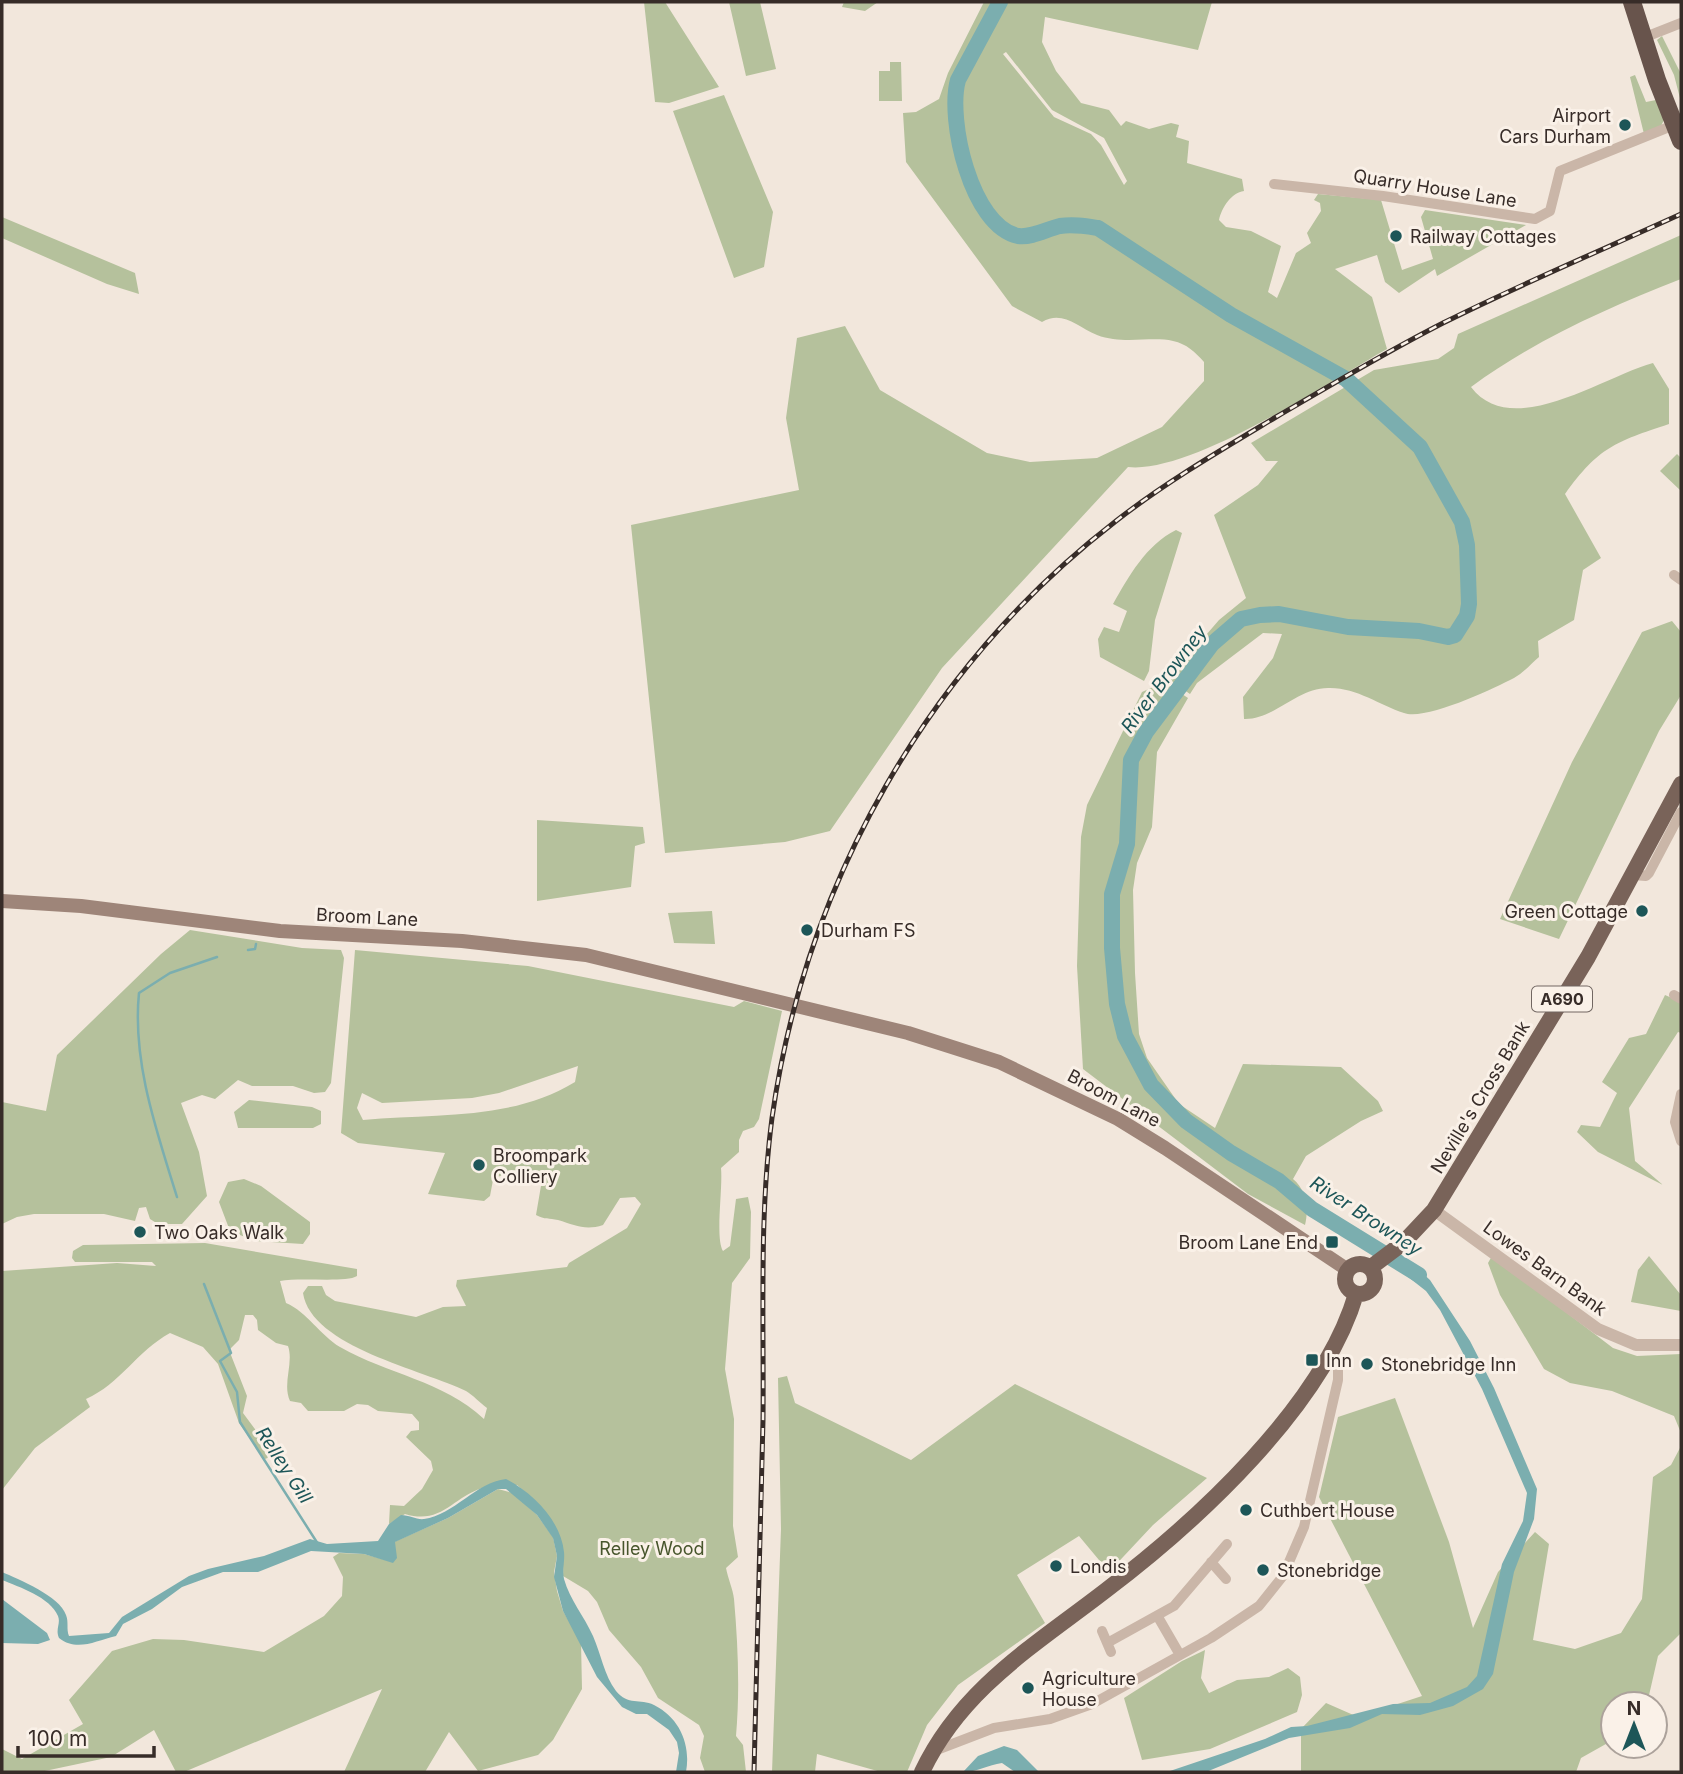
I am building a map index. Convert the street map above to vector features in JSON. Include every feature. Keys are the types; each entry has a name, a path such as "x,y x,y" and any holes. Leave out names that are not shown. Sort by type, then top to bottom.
{"highway":[{"path":"1632,2 1657,80 1678,133"}],"main road":[{"name":"Neville's Cross Bank","path":"1434,1209 1588,957 1681,784"},
{"name":"Broom Lane","path":"2,901 81,906 280,931 462,941 535,948 627,963 837,1014 999,1062 1075,1097 1165,1147 1348,1270"},
{"name":"A690","path":"1370,1268 1403,1243 1434,1209"},
{"path":"1356,1264 1370,1268 1375,1275 1375,1284 1369,1292 1356,1294 1346,1284 1348,1270 1356,1264"},
{"path":"922,1772 956,1715 996,1674 1153,1554 1224,1486 1286,1416 1331,1351 1356,1294"}],"street":[{"path":"1643,38 1681,23"},
{"name":"Quarry House Lane","path":"1274,184 1383,196 1478,213 1535,219 1550,211 1560,171 1678,133"},
{"path":"1633,874 1646,876 1649,873 1681,812"},
{"path":"1681,1094 1675,1122 1681,1141"},
{"name":"Lowes Barn Bank","path":"1434,1209 1607,1334 1636,1345 1681,1345"},
{"path":"932,1753 994,1728 1070,1713 1180,1655 1238,1622 1259,1606 1272,1592 1292,1559 1304,1527 1338,1380 1338,1363 1331,1351"},
{"path":"1102,1631 1110,1647 1174,1606 1227,1544"},
{"path":"1211,1562 1226,1579"},
{"path":"1158,1617 1180,1655"}],"green space":[{"path":"644,2 665,2 719,87 669,103 655,102"},
{"path":"729,2 760,2 776,69 746,76"},
{"path":"844,2 878,2 865,11 842,7"},
{"path":"984,2 1212,2 1198,50 1045,17 1042,42 1056,71 1081,103 1109,110 1121,126 1126,121 1149,129 1171,123 1179,125 1176,137 1189,141 1187,163 1242,179 1244,191 1228,201 1219,220 1226,227 1251,231 1281,246 1268,292 1277,298 1296,253 1311,243 1307,233 1321,211 1320,203 1314,200 1318,194 1381,200 1402,270 1433,259 1421,217 1425,210 1526,225 1437,276 1435,269 1399,293 1385,282 1377,255 1335,269 1372,297 1387,349 1296,403 1223,441 1188,456 1155,465 1128,467 942,668 830,831 785,842 665,853 631,525 799,490 786,418 797,338 845,326 880,390 987,453 1030,462 1097,458 1162,427 1204,381 1204,362 1178,342 1107,338 1063,319 1042,322 1012,306 906,162 903,113 916,112 939,99 948,73","holes":["1006,52 1052,110 1104,138 1127,181 1124,185 1101,145 1091,134 1054,117 1003,54"]},
{"path":"1662,36 1681,74 1681,102 1674,75 1657,40"},
{"path":"890,62 901,62 902,101 879,101 879,71 890,71"},
{"path":"1635,75 1646,102 1656,100 1664,120 1661,126 1644,134 1630,77"},
{"path":"724,95 773,212 764,267 734,278 673,111"},
{"path":"2,217 135,273 139,294 107,284 2,238"},
{"path":"1681,235 1681,279 1572,326 1520,354 1471,387 1488,402 1510,408 1533,407 1584,391 1653,363 1669,389 1669,424 1610,448 1588,466 1565,494 1601,558 1583,570 1574,620 1538,641 1539,657 1524,671 1476,696 1427,712 1404,713 1358,693 1328,688 1306,693 1265,715 1244,719 1243,697 1273,658 1282,634 1263,633 1197,683 1190,694 1168,679 1219,620 1246,598 1214,515 1258,485 1278,461 1266,461 1251,443 1374,370 1438,359 1454,348 1458,334"},
{"path":"1677,454 1681,458 1681,491 1660,471"},
{"path":"1176,530 1182,533 1155,620 1149,671 1144,681 1100,657 1098,639 1104,627 1119,632 1127,611 1113,604 1147,553 1165,536"},
{"path":"1672,621 1681,632 1681,695 1659,731 1559,939 1500,919 1572,762 1642,632"},
{"path":"1164,682 1188,698 1157,752 1152,827 1137,863 1133,890 1139,1034 1147,1058 1179,1104 1215,1128 1243,1064 1341,1067 1378,1101 1383,1111 1361,1121 1306,1156 1293,1179 1301,1188 1305,1200 1305,1225 1248,1194 1083,1069 1077,966 1081,837 1087,805 1142,692"},
{"path":"537,820 643,827 645,843 635,846 631,887 537,901"},
{"path":"712,911 715,944 674,943 668,913"},
{"path":"190,930 302,948 341,950 344,958 331,1083 325,1092 314,1093 293,1086 252,1086 238,1080 215,1099 202,1095 181,1103 199,1152 207,1196 182,1224 158,1224 150,1219 146,1207 139,1208 135,1221 104,1214 34,1214 17,1217 2,1224 2,1102 46,1111 57,1055 161,954"},
{"name":"Relley Wood","path":"355,950 528,966 734,1007 744,1001 782,1011 759,1119 754,1127 743,1131 739,1140 739,1152 721,1168 720,1236 723,1251 730,1246 736,1199 748,1197 751,1212 750,1258 732,1283 725,1369 734,1419 733,1526 738,1557 726,1568 733,1595 737,1633 736,1736 743,1745 746,1772 705,1772 700,1758 704,1736 699,1725 658,1698 641,1667 609,1630 597,1602 588,1591 563,1576 561,1547 552,1524 538,1505 517,1485 482,1488 437,1513 428,1516 405,1514 389,1524 390,1505 404,1506 422,1489 433,1470 431,1461 406,1437 411,1431 419,1430 419,1422 412,1414 378,1411 368,1405 357,1404 344,1411 308,1411 301,1403 290,1401 287,1388 290,1359 288,1346 276,1343 258,1330 257,1320 253,1315 245,1315 239,1340 229,1350 247,1396 243,1413 274,1455 265,1459 239,1423 218,1364 203,1347 170,1333 158,1340 109,1385 86,1399 90,1407 35,1448 2,1490 2,1271 117,1263 156,1266 152,1262 75,1262 72,1258 73,1251 83,1245 205,1243 357,1269 357,1276 351,1278 280,1281 286,1303 340,1347 451,1395 484,1419 487,1408 466,1391 372,1354 326,1328 311,1312 303,1293 308,1286 322,1286 326,1295 335,1301 416,1317 443,1307 466,1306 456,1286 457,1280 567,1267 569,1263 627,1228 641,1204 635,1197 620,1198 603,1225 597,1227 580,1227 542,1218 536,1215 542,1180 536,1172 524,1170 509,1172 493,1180 490,1196 484,1201 428,1194 445,1153 358,1143 341,1133","holes":["578,1066 575,1082 551,1095 525,1103 472,1113 363,1120 357,1108 362,1093 382,1103 472,1098 499,1093"]},
{"path":"1665,995 1681,1002 1681,1033 1678,1032 1629,1108 1635,1161 1663,1185 1598,1152 1577,1132 1581,1125 1600,1127 1617,1093 1602,1082 1629,1038 1646,1034"},
{"path":"249,1100 312,1107 321,1111 321,1124 313,1128 238,1128 234,1112"},
{"path":"244,1179 261,1186 310,1222 310,1234 303,1244 255,1241 230,1231 219,1202 228,1182"},
{"path":"1492,1256 1613,1348 1637,1356 1681,1354 1681,1433 1674,1416 1612,1391 1570,1383 1544,1369 1500,1295 1488,1263"},
{"path":"1649,1256 1681,1295 1681,1311 1631,1302 1638,1270"},
{"path":"787,1376 795,1403 911,1460 1015,1384 1207,1478 1153,1525 1109,1572 1079,1536 1017,1575 1045,1623 958,1685 927,1725 907,1772 881,1772 817,1754 815,1772 772,1772 781,1529 778,1378"},
{"path":"1395,1398 1449,1542 1473,1628 1498,1572 1535,1532 1549,1544 1533,1640 1575,1649 1621,1633 1642,1599 1653,1477 1671,1465 1681,1446 1681,1633 1658,1656 1650,1690 1599,1690 1599,1748 1581,1758 1576,1772 1301,1772 1301,1729 1326,1703 1358,1717 1422,1696 1319,1497 1338,1417"},
{"path":"498,1489 513,1493 537,1515 553,1537 557,1556 554,1572 557,1591 563,1611 581,1642 582,1689 553,1740 538,1755 478,1771 449,1732 425,1772 344,1772 382,1689 184,1772 176,1772 154,1730 111,1757 40,1772 2,1772 2,1749 22,1759 83,1724 69,1700 112,1651 153,1639 184,1640 264,1652 324,1616 342,1596 343,1577 333,1557 339,1553 364,1554 393,1562 394,1542 448,1518"},
{"path":"1205,1650 1201,1678 1209,1693 1237,1680 1269,1677 1288,1668 1300,1677 1302,1695 1297,1712 1210,1749 1142,1760 1124,1698 1182,1661"}],"water":[{"path":"1407,1259 1430,1280 1470,1341 1494,1388 1537,1489 1534,1519 1514,1572 1493,1674 1483,1689 1453,1706 1420,1715 1382,1714 1350,1728 1289,1738 1206,1772 1167,1772 1265,1739 1291,1727 1307,1726 1393,1704 1430,1703 1467,1687 1477,1676 1502,1564 1523,1521 1527,1493 1482,1389 1440,1310 1426,1291 1398,1269"},
{"path":"506,1479 535,1500 557,1529 564,1555 563,1576 573,1601 593,1636 612,1685 625,1699 649,1703 671,1717 685,1742 686,1772 676,1772 679,1753 677,1742 669,1730 647,1714 636,1714 622,1707 597,1677 563,1611 554,1577 557,1556 553,1538 537,1515 506,1489 498,1489 448,1518 395,1542 397,1558 393,1563 364,1554 311,1551 258,1572 223,1572 182,1587 152,1609 123,1624 116,1636 86,1644 73,1644 59,1638 58,1616 54,1609 33,1594 2,1580 2,1572 56,1601 66,1615 69,1636 109,1633 122,1617 189,1576 264,1556 310,1539 327,1544 378,1541 389,1524 401,1515 421,1519 435,1516 485,1486"},
{"path":"2,1599 47,1633 50,1640 38,1644 2,1643"},
{"path":"1004,1746 1017,1750 1039,1772 1015,1772 1002,1763 963,1772 978,1756"}],"waterway":[{"name":"River Browney","path":"1000,2 958,80 955,97 956,119 966,169 975,193 987,213 1001,228 1018,236 1034,235 1065,225 1098,228 1231,315 1346,379 1420,447 1462,522 1467,545 1469,604 1467,616 1455,635 1448,637 1419,631 1348,627 1279,614 1241,619 1212,644 1146,732 1131,760 1127,844 1112,894 1112,948 1117,1004 1125,1036 1151,1085 1186,1121 1231,1153 1279,1181 1312,1209 1419,1275"},
{"name":"Relley Gill","path":"248,950 255,949 256,944"},
{"name":"Relley Gill","path":"177,1197 154,1122 143,1071 139,1045 139,993 170,973 217,957"},
{"name":"Relley Gill","path":"204,1284 231,1353 220,1361 237,1392 240,1422 318,1544"}],"railway":[{"path":"754,1772 763,1420 765,1193 772,1118 789,1031 813,946 846,864 886,786 933,712 988,642 1049,579 1135,507 1235,442 1422,334 1681,214"}],"place":[{"name":"Airport Cars Durham","path":"1625,125"},
{"name":"Railway Cottages","path":"1396,236"},
{"name":"Green Cottage","path":"1642,911"},
{"name":"Durham FS","path":"807,930"},
{"name":"Broompark Colliery","path":"479,1165"},
{"name":"Two Oaks Walk","path":"140,1232"},
{"name":"Broom Lane End","path":"1332,1242"},
{"name":"Inn","path":"1312,1360"},
{"name":"Stonebridge Inn","path":"1367,1364"},
{"name":"Cuthbert House","path":"1246,1510"},
{"name":"Londis","path":"1056,1566"},
{"name":"Stonebridge","path":"1263,1570"},
{"name":"Agriculture House","path":"1028,1688"}]}
